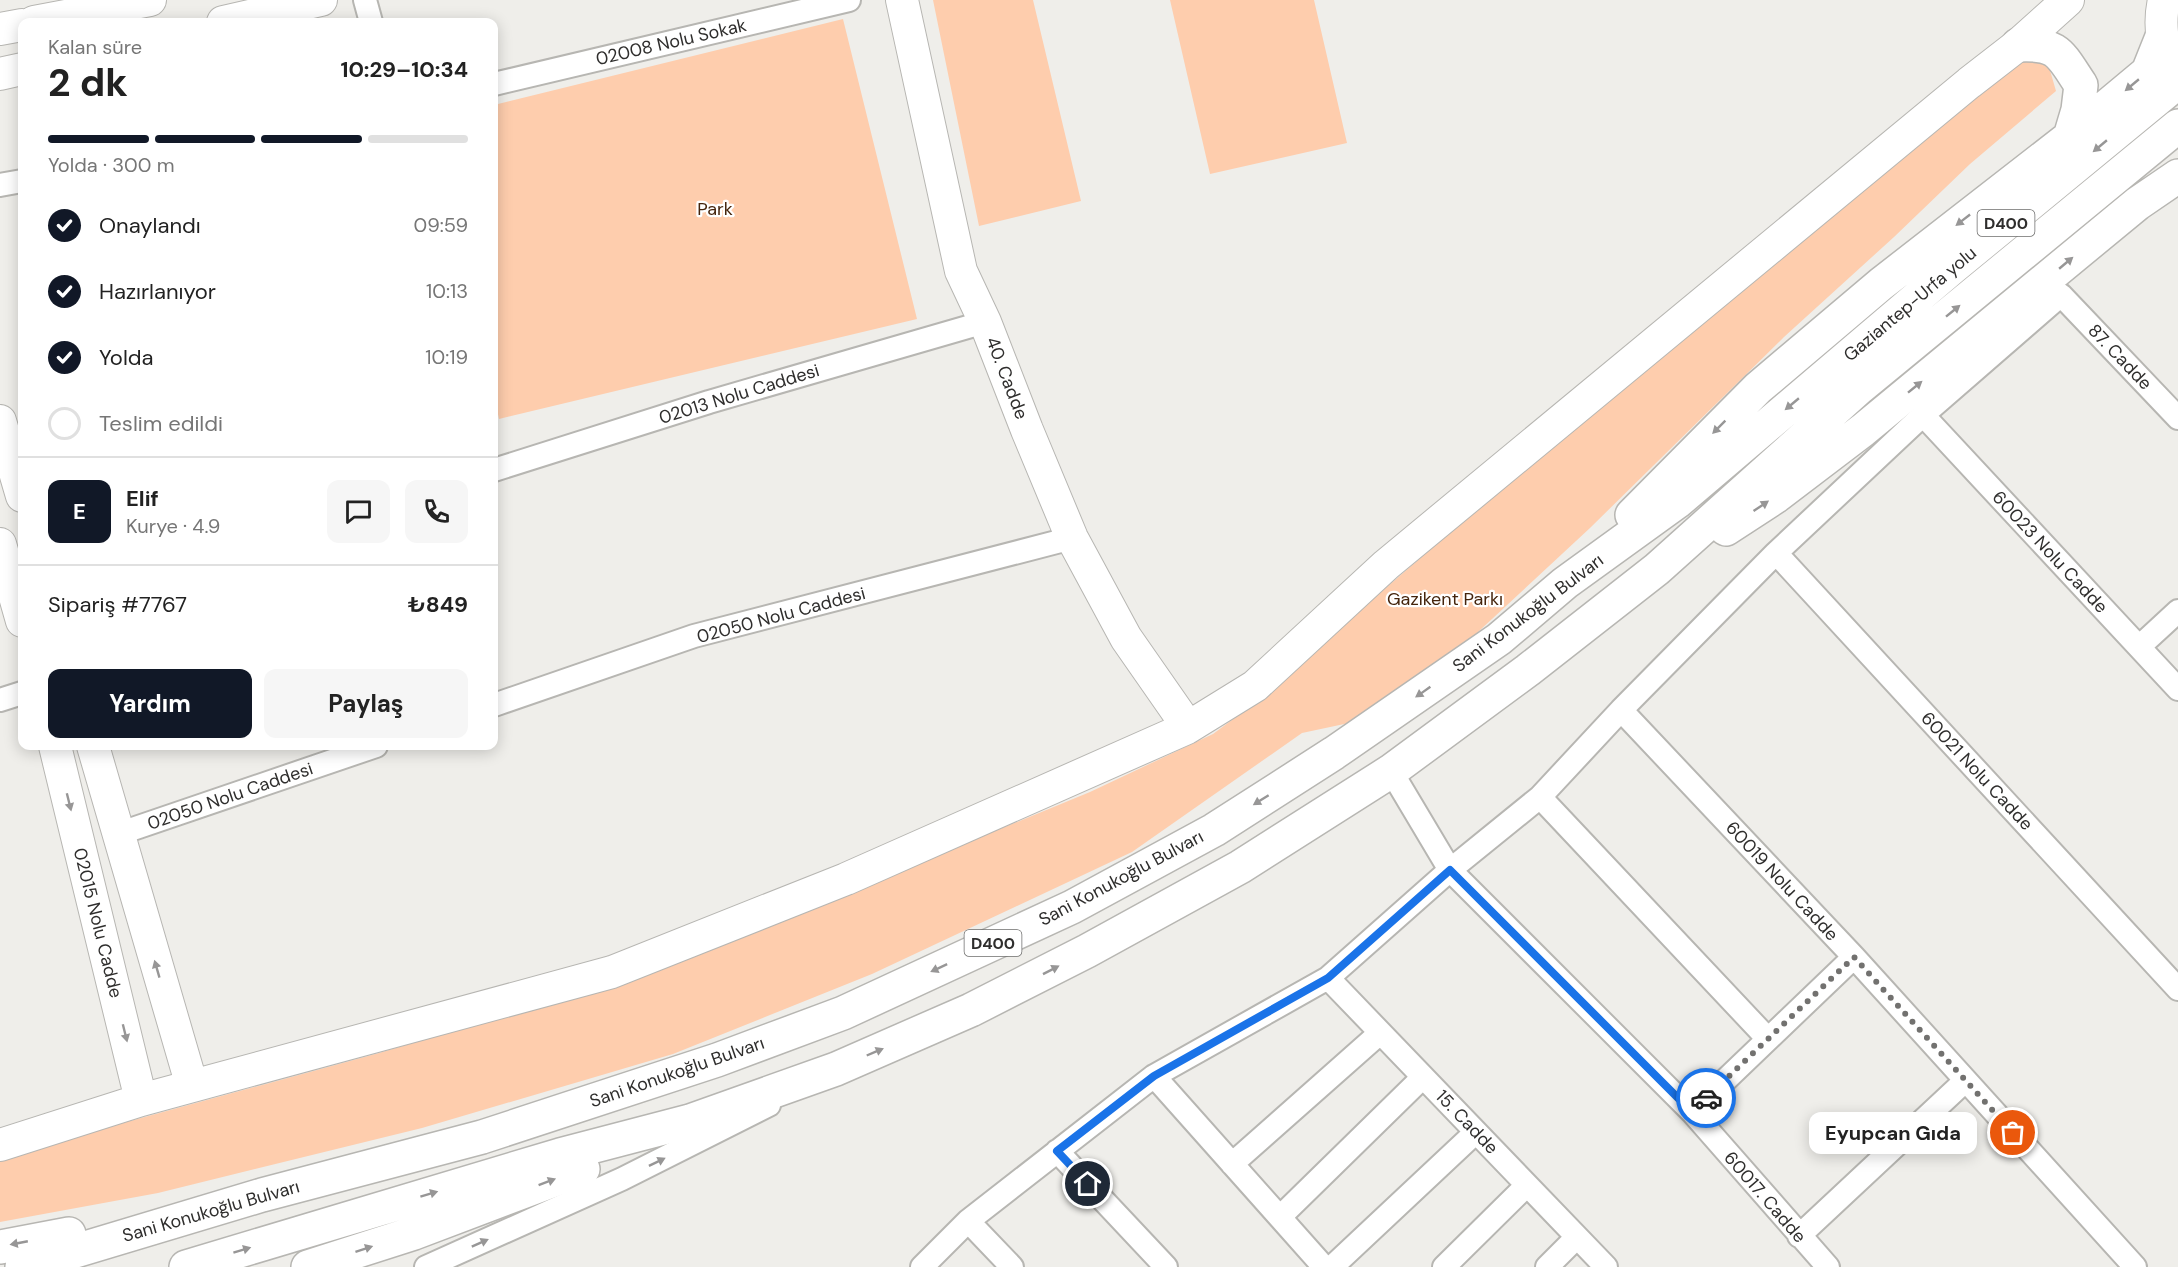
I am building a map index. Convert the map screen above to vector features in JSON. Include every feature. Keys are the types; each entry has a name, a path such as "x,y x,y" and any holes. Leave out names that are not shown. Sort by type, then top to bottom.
{"highway":[{"path":"1565,583 1758,388 1881,284 2070,137 2148,72 2162,37"},
{"path":"2018,45 2038,44 2058,51 2081,85 2078,110 2070,137"},
{"name":"Gaziantep-Urfa yolu","path":"1848,377 2178,80"},
{"name":"Gaziantep-Urfa yolu","path":"1848,377 2178,126"},
{"path":"1657,569 1730,527 1775,497 1863,430 2137,204 2178,176"},
{"name":"D400","path":"186,1267 560,1155 690,1121 836,1069 971,1010 1087,951 1240,867 1391,771 1528,670 1657,569 1848,377"},
{"name":"Sani Konukoğlu Bulvarı","path":"22,1267 262,1195 483,1137 717,1060 843,1013 1072,907 1214,830 1334,753 1498,639 1565,583 1848,377"},
{"path":"308,1267 414,1233 626,1152 690,1121"},
{"path":"0,1247 262,1195"}],"street":[{"path":"55,18 150,0"},
{"path":"241,18 321,0"},
{"path":"365,0 370,18"},
{"name":"02008 Nolu Sokak","path":"498,83 849,0"},
{"name":"40. Cadde","path":"902,0 961,271 985,322 1072,538 1126,638 1188,727"},
{"path":"0,1145 141,1100 612,972 846,879 1188,727 1255,686 1386,565 2018,45 2068,0"},
{"path":"2163,1 2162,37 2172,70 2178,80"},
{"path":"0,28 18,26"},
{"path":"0,74 18,70"},
{"path":"0,185 18,183"},
{"name":"87. Cadde","path":"1923,416 2061,295 2178,418"},
{"name":"02013 Nolu Caddesi","path":"498,470 709,402 985,322"},
{"path":"922,1267 968,1221 1154,1076 1328,978 1450,870 1540,797 1621,710 1776,553 1923,416"},
{"name":"60023 Nolu Cadde","path":"1923,416 2178,689"},
{"path":"0,421 18,482"},
{"name":"02050 Nolu Caddesi","path":"498,704 694,636 1072,538"},
{"path":"0,544 6,584 18,612"},
{"name":"60021 Nolu Cadde","path":"1776,553 2178,989"},
{"path":"2139,647 2178,611"},
{"path":"0,700 18,694"},
{"name":"60019 Nolu Cadde","path":"1621,710 1854,957 2135,1267"},
{"name":"02015 Nolu Cadde","path":"56,750 141,1100"},
{"path":"94,750 192,1086"},
{"name":"02050 Nolu Caddesi","path":"118,834 364,750"},
{"name":"60017. Cadde","path":"1391,771 1450,870 1692,1112 1828,1267"},
{"path":"1540,797 1768,1039"},
{"path":"1692,1112 1854,957"},
{"name":"15. Cadde","path":"1328,978 1606,1267"},
{"path":"1232,1164 1380,1033"},
{"path":"426,1267 622,1179 736,1124 836,1069"},
{"path":"1154,1076 1324,1267"},
{"path":"1280,1217 1423,1077"},
{"path":"1799,1236 1965,1081"},
{"path":"1332,1267 1476,1132"},
{"path":"1057,1151 1166,1267"},
{"path":"1444,1267 1527,1185"},
{"path":"968,1221 1012,1267"},
{"path":"1547,1267 1577,1237"}],"green space":[{"path":"933,0 1033,0 1081,201 979,226"},
{"path":"1170,0 1314,0 1347,143 1210,174"},
{"name":"Park","path":"843,19 917,319 499,419 498,104"},
{"name":"Gazikent Parkı","path":"2037,51 2047,60 2056,91 1970,164 1784,337 1590,528 1465,644 1349,723 1302,733 1132,852 872,974 673,1054 422,1128 158,1193 0,1222 0,1160 79,1135 379,1053 652,972 1090,792 1213,734 1283,682 1373,599 1551,445 1957,110"}],"way so far":[{"path":"1706,1098 1854,957 2013,1133"}],"place":[{"name":"Eyupcan Gıda","path":"2013,1133"}],"route":[{"path":"1088,1184 1057,1151 1154,1076 1328,978 1450,870 1692,1112 1706,1098"}]}
